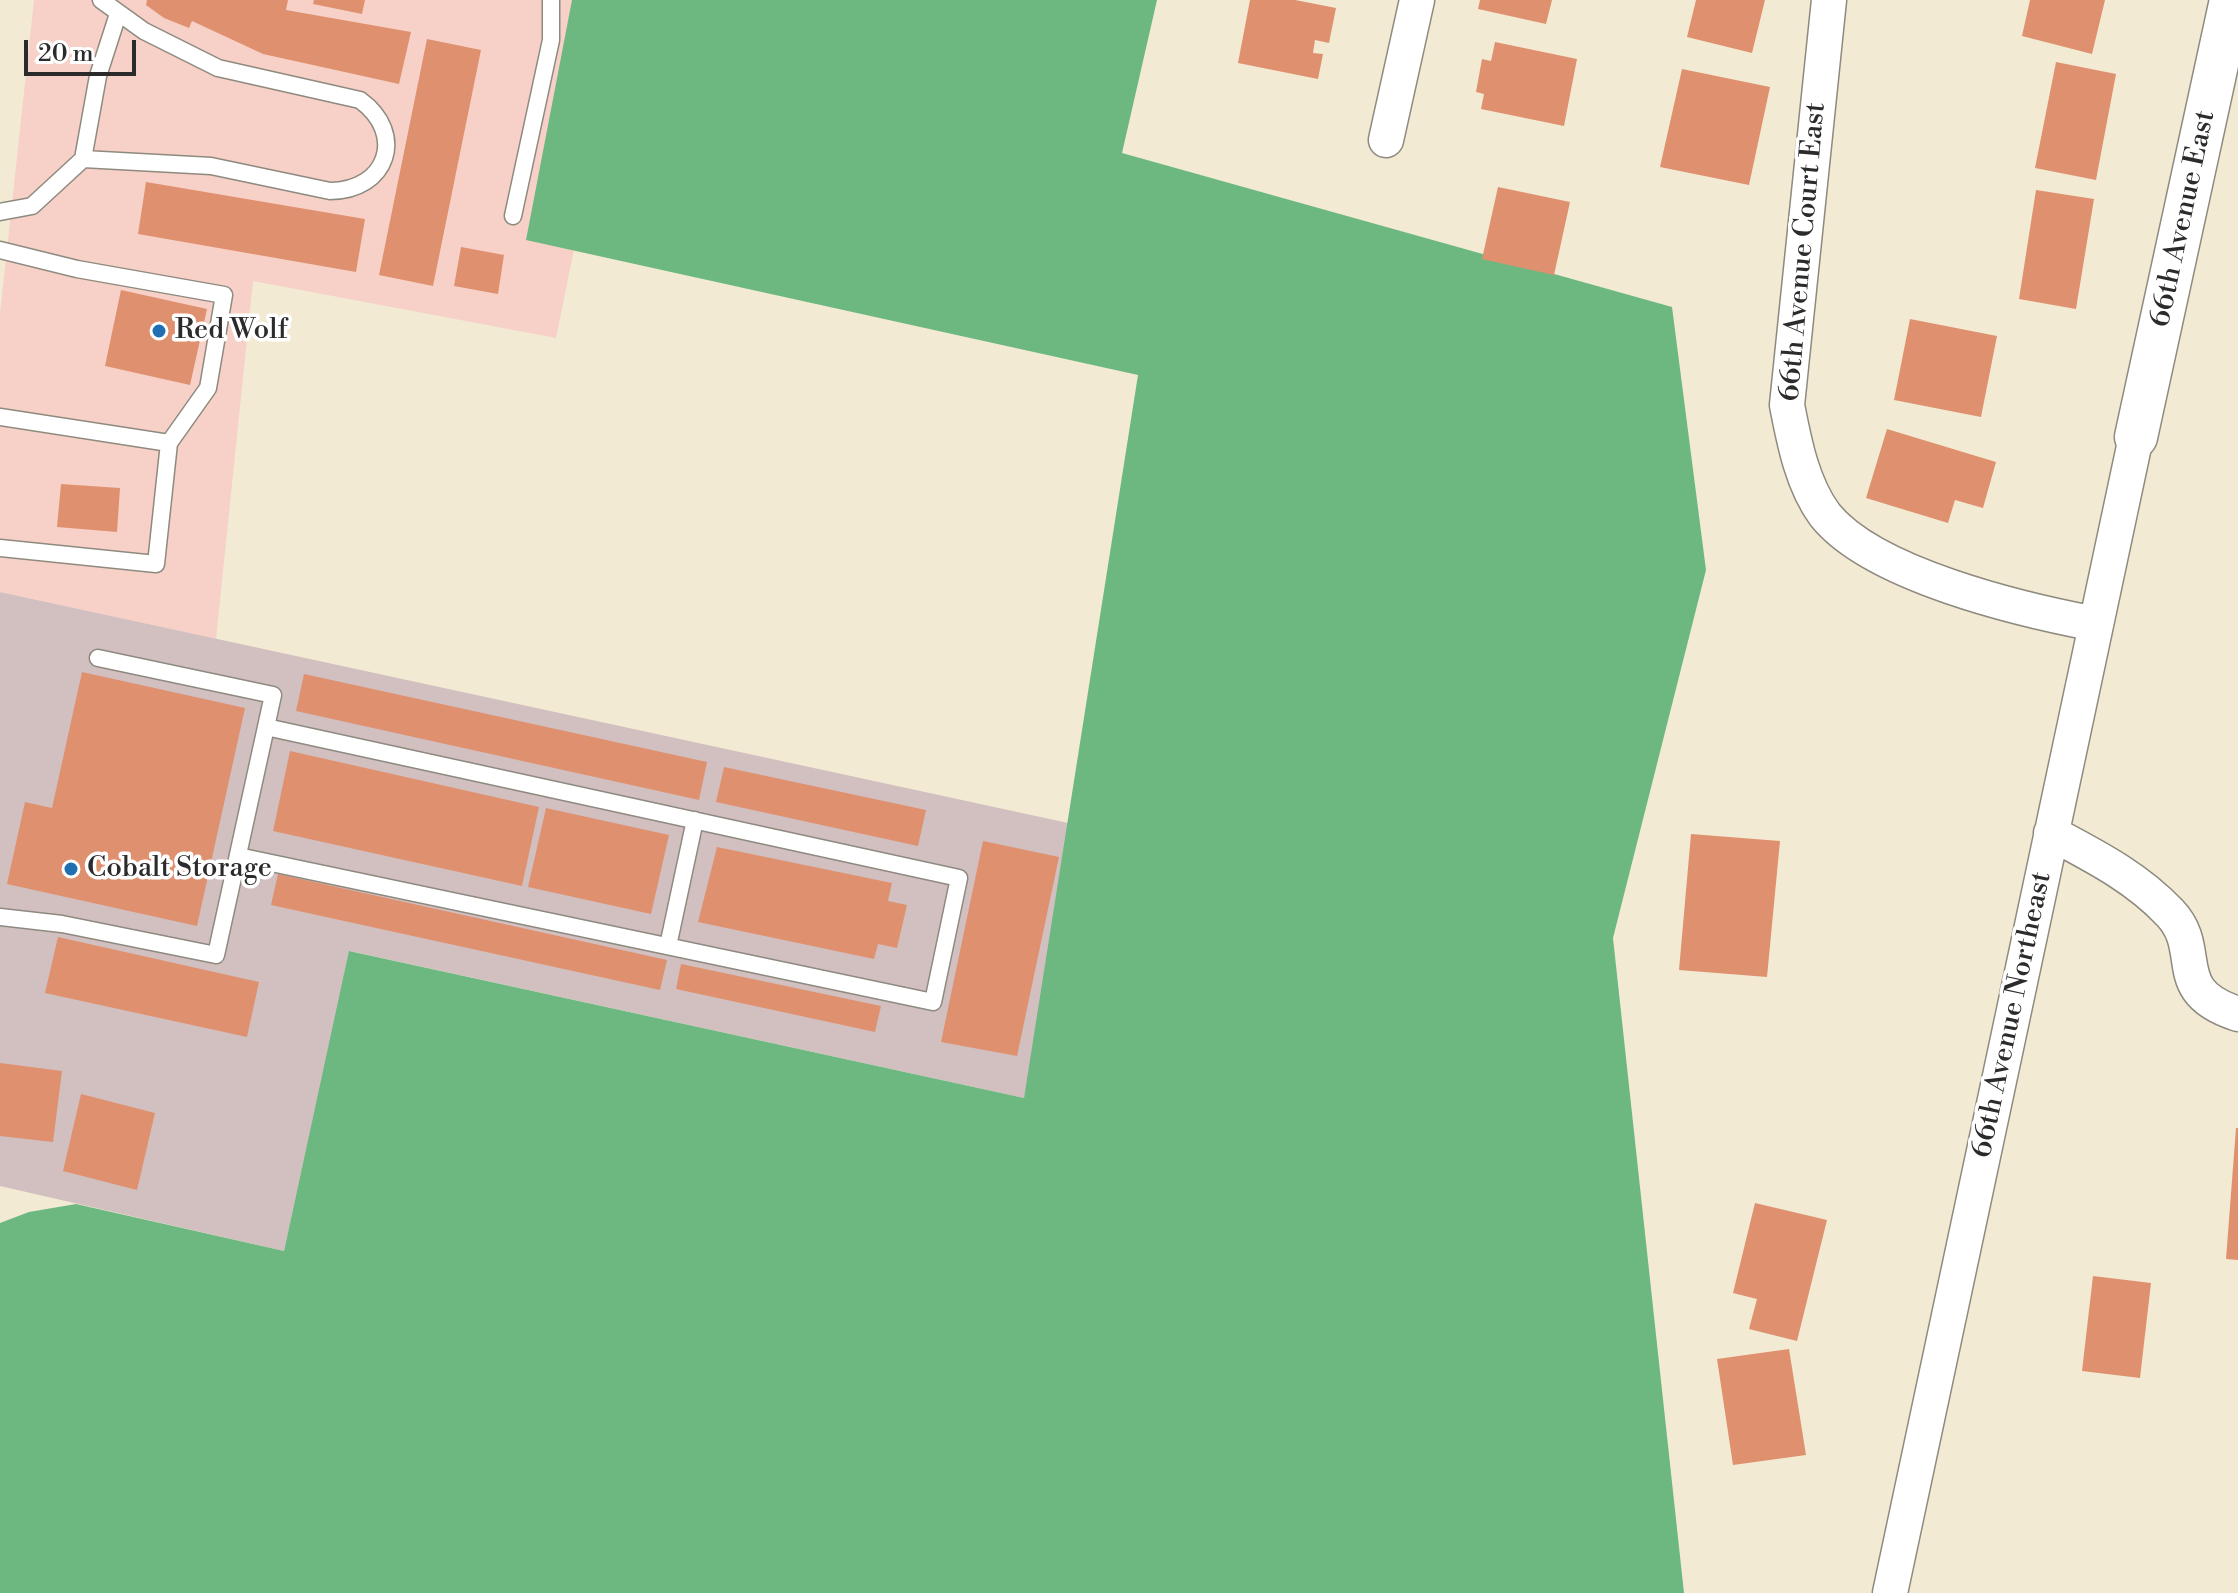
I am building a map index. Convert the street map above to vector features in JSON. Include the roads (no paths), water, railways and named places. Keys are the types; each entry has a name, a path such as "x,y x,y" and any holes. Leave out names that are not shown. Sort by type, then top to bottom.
{"street":[{"path":"1386,140 1417,0"},
{"name":"66th Avenue Court East","path":"1829,0 1787,405 1796,448 1809,484 1825,515 1848,535 1878,554 1947,586 2038,613 2096,624"},
{"name":"66th Avenue East","path":"2136,437 2231,0"},
{"name":"66th Avenue Northeast","path":"1890,1593 2136,437"},
{"path":"2051,833 2135,880 2173,916 2184,939 2192,982 2203,997 2238,1014"}],"lane":[{"path":"83,159 211,166 330,191 345,191 373,178 382,166 386,151 382,121 373,109 360,100 218,68 144,31 101,0"},
{"path":"513,216 551,40 551,0"},
{"path":"0,212 32,206 83,159 98,76 118,14"},
{"path":"0,250 77,269 224,295 208,388 169,443 156,564 0,548"},
{"path":"0,417 169,443"},
{"path":"0,917 62,924 216,955 273,695 98,658"},
{"path":"238,856 933,1002 959,878 266,727"},
{"path":"668,946 695,820"}],"place":[{"name":"Red Wolf","path":"159,331"},
{"name":"Cobalt Storage","path":"71,869"}]}
